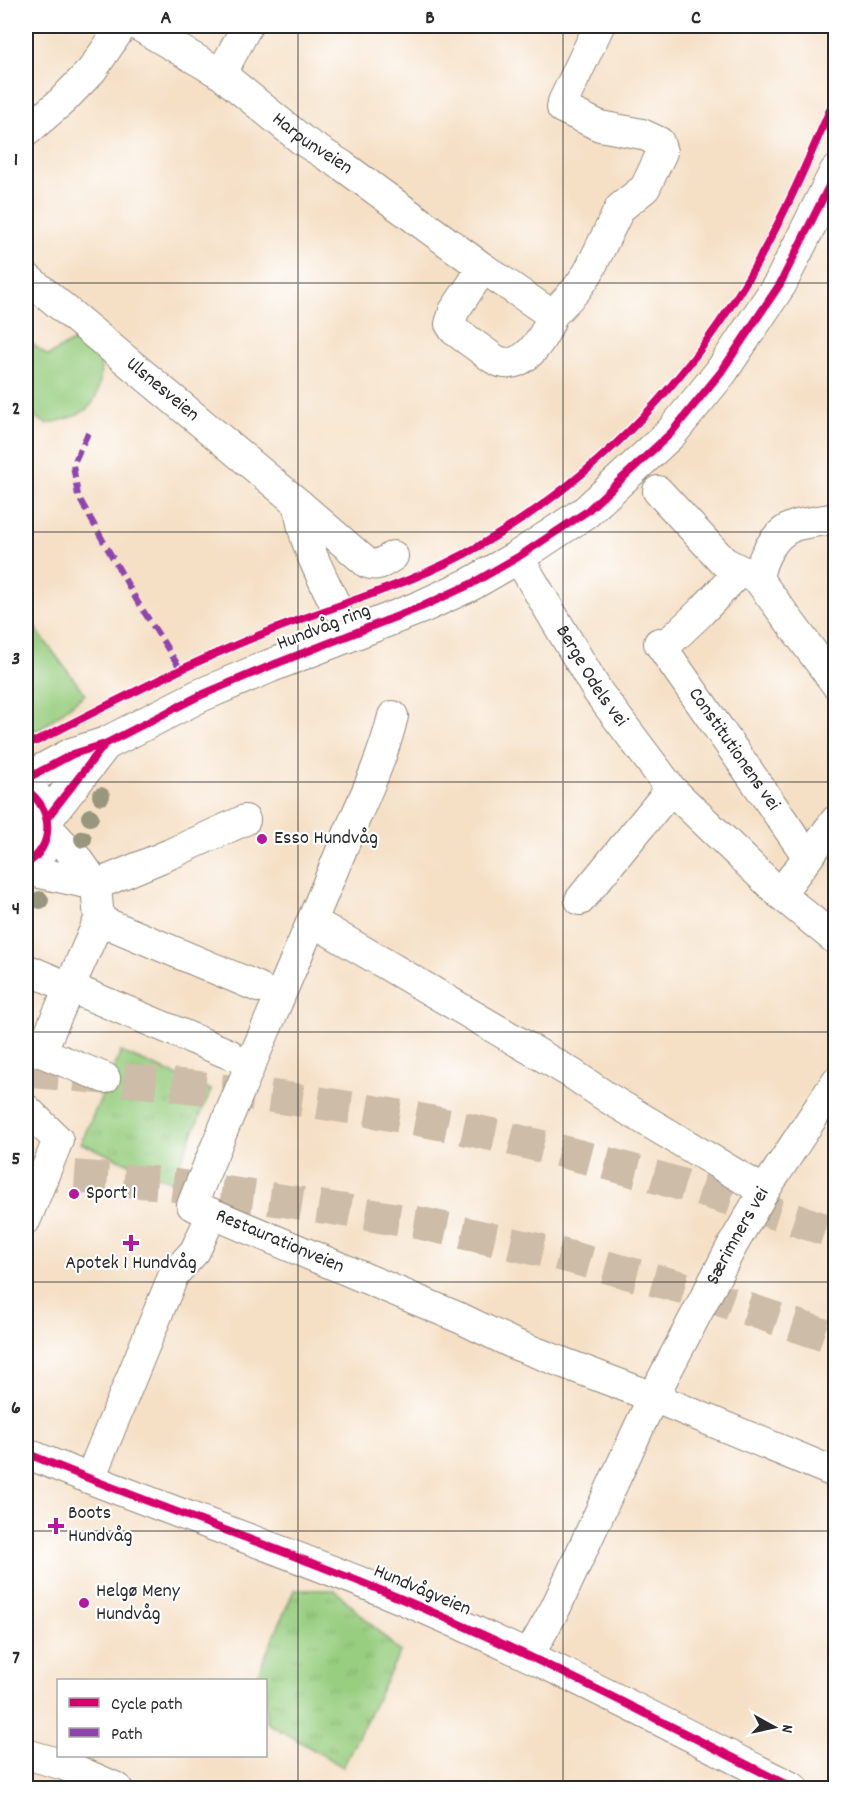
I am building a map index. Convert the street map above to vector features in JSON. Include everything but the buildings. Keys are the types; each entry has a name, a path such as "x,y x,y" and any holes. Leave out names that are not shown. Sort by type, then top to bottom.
{"main road":[{"name":"Hundvåg ring","path":"26,779 73,754 105,744 199,696 422,607 471,584 518,557 586,512 678,424 721,372 780,284 836,172"},
{"name":"Hundvåg ring","path":"26,864 37,856 43,847 48,823 105,744"},
{"path":"26,790 36,798 48,823"}],"street":[{"path":"26,132 62,101 92,70 122,26"},
{"name":"Harpunveien","path":"139,26 221,74 302,140 343,166 552,315"},
{"path":"221,74 247,26"},
{"path":"483,268 454,311 450,324 454,330 494,359 508,363 525,356 542,340 552,315 576,290 588,273 620,208 645,188 662,152 659,142 642,134 600,126 562,108 599,26"},
{"name":"Ulsnesveien","path":"26,277 367,563 381,564 393,556"},
{"path":"658,491 724,562 749,575 836,684"},
{"path":"299,504 300,525 305,539 336,606"},
{"path":"749,575 762,562 768,548 778,537 795,526 836,518"},
{"name":"Berge Odels vei","path":"518,557 598,692 671,789 780,894 836,940"},
{"name":"Constitutionens vei","path":"749,575 661,645 808,857"},
{"name":"Restaurationveien","path":"393,716 386,748 378,768 348,832 192,1205 462,1319 514,1344 653,1397"},
{"path":"580,900 671,789"},
{"path":"26,870 96,885 245,820"},
{"path":"780,894 836,820"},
{"path":"48,823 96,885 99,920 70,988 33,1049 105,1078"},
{"path":"99,920 258,987"},
{"path":"312,921 571,1073 608,1098 764,1191"},
{"path":"26,969 229,1054"},
{"name":"Særimners vei","path":"529,1655 556,1607 653,1397 732,1246 764,1191 836,1082"},
{"path":"26,1109 58,1140 26,1219"},
{"path":"90,1478 174,1274 195,1251 212,1215"},
{"path":"653,1397 836,1473"},
{"name":"Hundvågveien","path":"26,1453 350,1578 529,1655 793,1788"},
{"path":"26,1754 64,1765 117,1788"}],"green space":[{"path":"26,339 48,356 71,342 93,351 100,361 101,375 96,396 86,410 70,418 47,424 26,412"},
{"path":"26,616 85,694 39,730 26,732"},
{"path":"121,1052 211,1090 172,1182 81,1143"},
{"path":"294,1590 335,1590 400,1652 343,1767 267,1723 267,1679 255,1679"}],"tunnel":[{"path":"26,1071 237,1092 342,1106 447,1125 545,1147 643,1173 836,1233"},
{"path":"26,1173 158,1183 419,1223 558,1254 688,1289 836,1339"}],"marked path":[{"path":"88,433 73,465 78,496 137,601 180,668"}],"cycle path":[{"path":"26,742 37,741 150,684 236,645 454,560 519,521 556,494 592,465 658,401 715,329 768,243 804,170 836,96"},
{"path":"26,779 73,754 105,744 199,696 421,607 471,584 518,557 586,512 671,433 721,372 780,284 836,172"},
{"path":"47,818 105,744"},
{"path":"26,790 42,807 47,827 42,848 26,864"},
{"path":"26,1453 351,1578 448,1619 597,1689 793,1788"}],"place":[{"name":"Esso Hundvåg","path":"262,839"},
{"name":"Sport 1","path":"74,1194"},
{"name":"Apotek 1 Hundvåg","path":"131,1243"},
{"name":"Boots Hundvåg","path":"56,1526"},
{"name":"Helgø Meny Hundvåg","path":"84,1603"}]}
